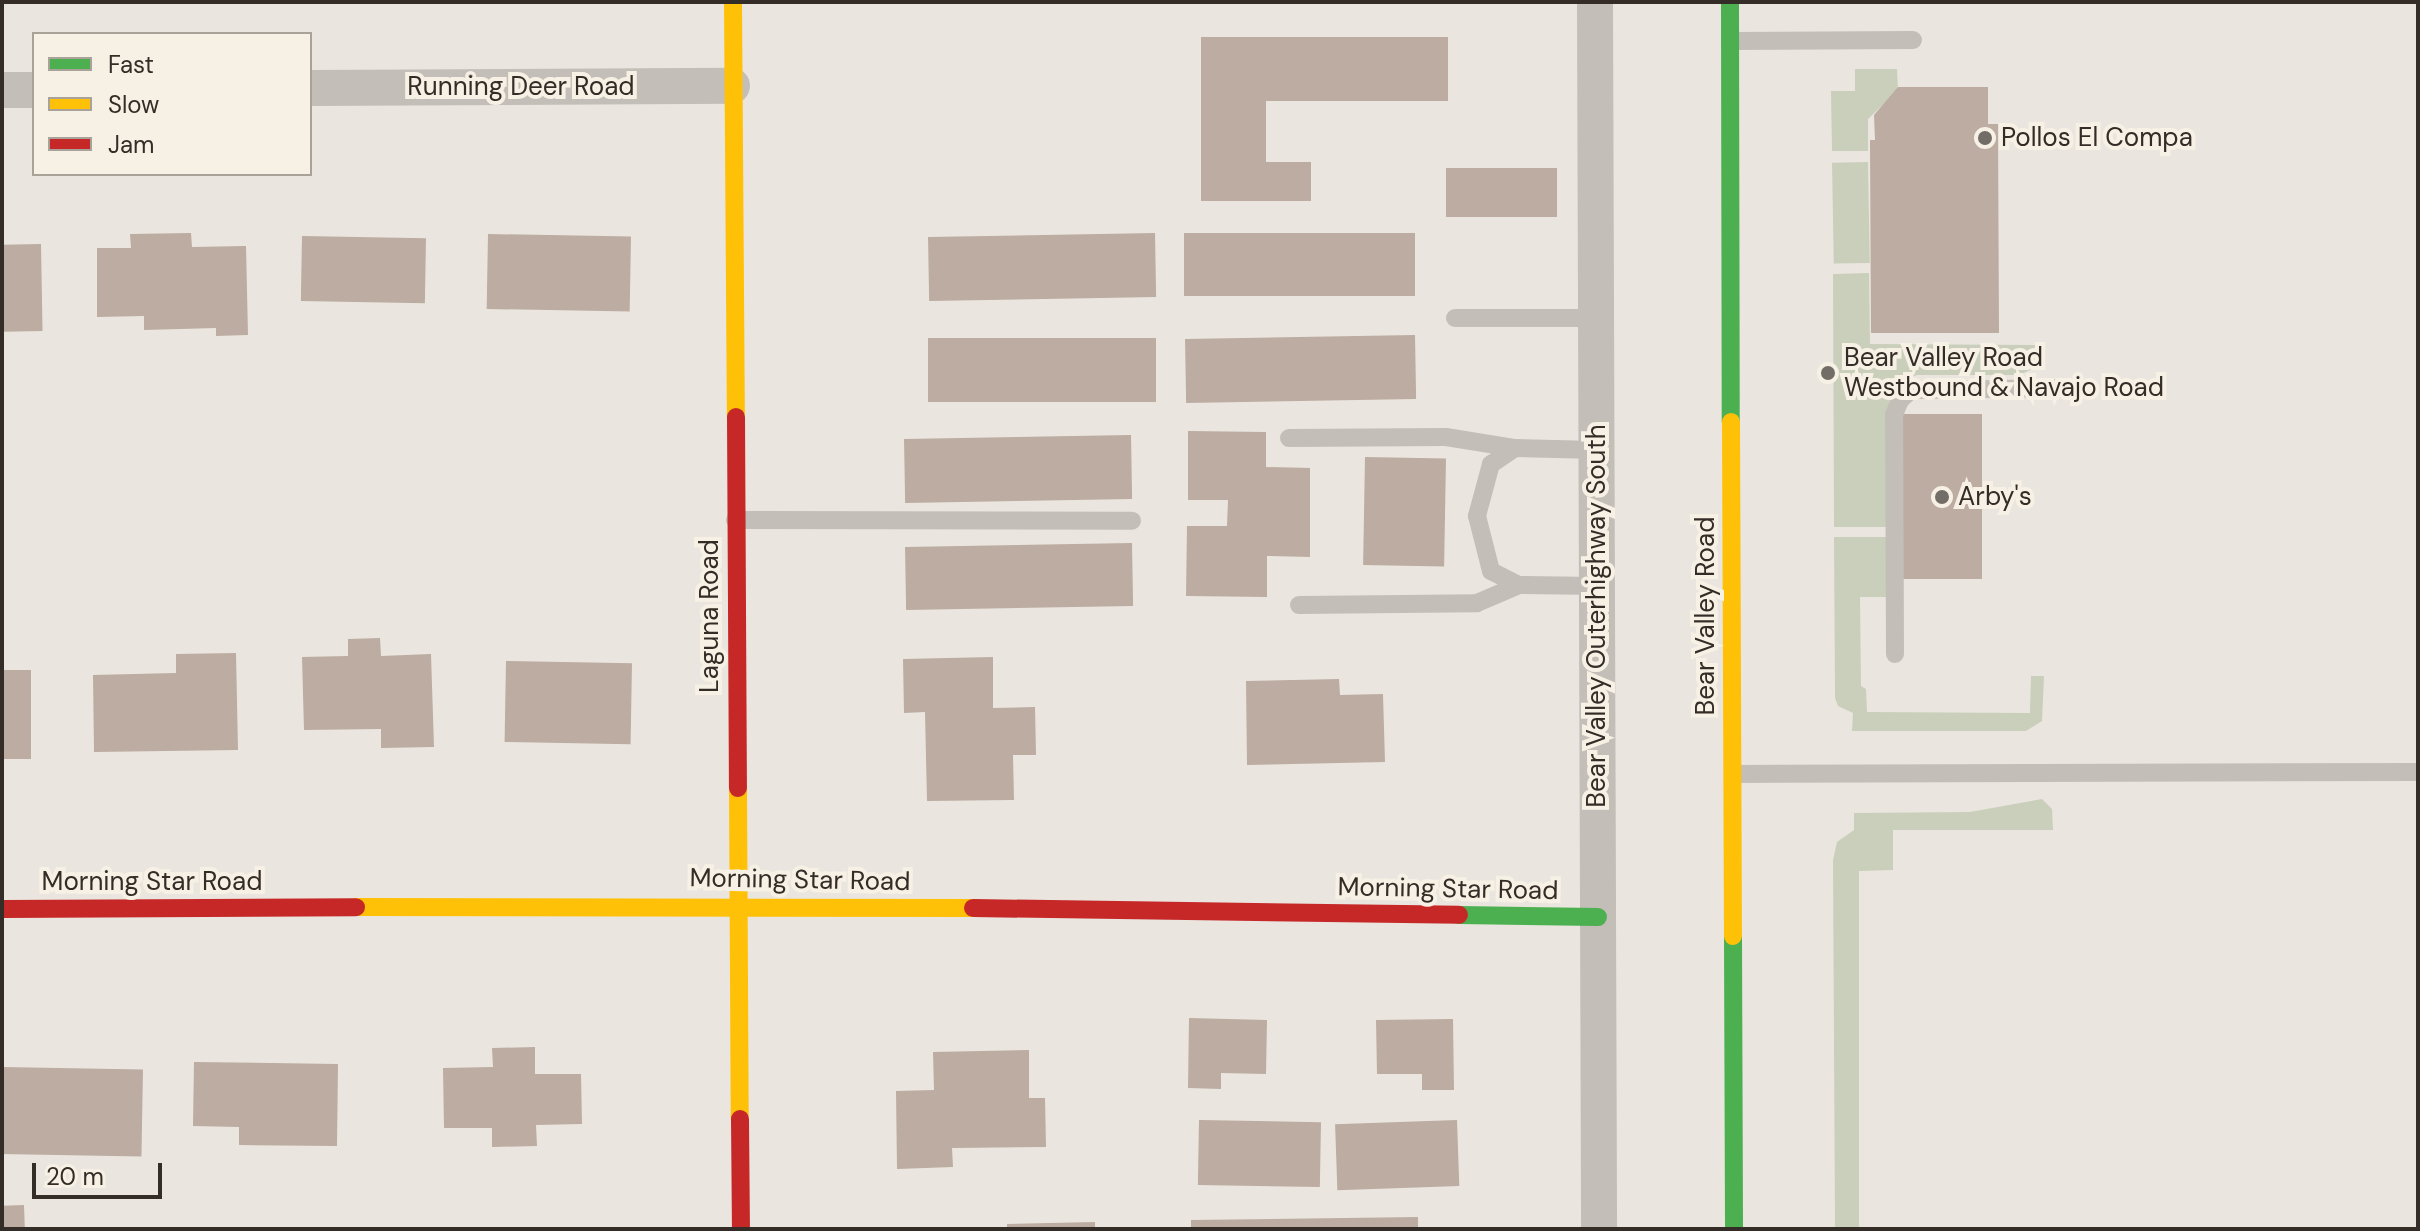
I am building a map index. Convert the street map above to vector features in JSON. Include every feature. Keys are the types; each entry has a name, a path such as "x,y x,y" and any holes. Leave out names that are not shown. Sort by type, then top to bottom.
{"street":[{"name":"Laguna Road","path":"733,2 741,1229"},
{"name":"Bear Valley Outerhighway South","path":"1595,2 1599,1229"},
{"name":"Bear Valley Road","path":"1730,2 1734,1229"},
{"name":"Running Deer Road","path":"312,88 732,86"},
{"path":"2,90 32,90"},
{"name":"Morning Star Road","path":"2,909 738,904 1598,917"}],"lane":[{"path":"1730,41 1913,40"},
{"path":"1455,318 1596,318"},
{"path":"1895,654 1894,415 1900,400 1911,390 2064,388"},
{"path":"1289,438 1446,437 1515,448 1597,450"},
{"path":"1515,448 1491,464 1477,516 1491,571 1519,585"},
{"path":"735,520 1132,521"},
{"path":"1299,605 1477,603 1519,585 1597,586"},
{"path":"1732,774 2418,772"}],"green space":[{"path":"1855,69 1897,69 1898,90 1868,119 1868,151 1832,151 1831,91 1855,91"},
{"path":"1868,162 1870,263 1834,264 1832,163"},
{"path":"1869,273 1870,344 2041,345 2041,365 2019,375 1917,375 1897,383 1889,403 1890,527 1834,527 1833,274"},
{"path":"1834,537 1890,537 1890,597 1860,597 1861,686 1866,689 1867,712 2030,713 2031,676 2044,676 2042,721 2026,731 1852,731 1853,713 1838,706 1835,698"},
{"path":"2042,799 2052,809 2053,830 1893,830 1893,870 1859,871 1859,1229 1835,1229 1833,860 1837,842 1854,830 1854,813 1970,812"}],"building":[{"path":"1201,37 1448,37 1448,101 1266,101 1266,162 1311,162 1311,201 1201,201"},
{"path":"1898,87 1988,87 1988,124 1998,124 1999,333 1871,333 1870,140 1875,140 1874,115"},
{"path":"1446,168 1557,168 1557,217 1446,217"},
{"path":"191,233 192,247 246,246 248,335 216,336 216,328 144,330 144,316 97,317 97,248 131,248 130,234"},
{"path":"1155,233 1156,297 929,301 928,237"},
{"path":"1184,233 1415,233 1415,296 1184,296"},
{"path":"488,234 631,236 630,311 487,309"},
{"path":"302,236 426,238 425,303 301,301"},
{"path":"41,244 43,331 4,332 2,245"},
{"path":"1415,335 1416,399 1186,403 1185,339"},
{"path":"928,338 1156,338 1156,402 928,402"},
{"name":"Arby's","path":"1902,414 1982,414 1982,579 1902,579"},
{"path":"1188,431 1266,432 1266,467 1310,468 1310,557 1267,556 1267,597 1186,596 1187,526 1227,526 1228,500 1188,500"},
{"path":"1131,435 1132,499 905,503 904,439"},
{"path":"1365,457 1446,458 1444,566 1363,565"},
{"path":"1132,543 1133,606 906,610 905,547"},
{"path":"380,638 381,656 431,654 434,747 381,748 381,729 304,730 302,657 348,656 348,639"},
{"path":"236,653 238,750 94,752 93,675 176,673 176,654"},
{"path":"993,657 993,708 1035,707 1036,755 1013,755 1014,800 927,801 925,712 904,713 903,659"},
{"path":"506,661 632,663 631,744 505,742"},
{"path":"2,670 31,670 31,759 2,759"},
{"path":"1339,679 1340,695 1383,694 1385,762 1247,765 1246,681"},
{"path":"1189,1018 1267,1020 1266,1074 1221,1073 1221,1089 1188,1088"},
{"path":"1453,1019 1454,1090 1422,1090 1422,1074 1377,1074 1376,1020"},
{"path":"535,1047 535,1074 581,1074 582,1124 536,1125 537,1146 492,1147 492,1128 444,1128 443,1068 493,1067 492,1048"},
{"path":"1029,1050 1029,1098 1045,1098 1046,1147 952,1148 953,1167 897,1169 896,1091 934,1090 933,1052"},
{"path":"194,1062 338,1064 337,1146 239,1145 239,1127 193,1126"},
{"path":"2,1067 143,1069 141,1156 2,1154"},
{"path":"1199,1120 1321,1122 1320,1187 1198,1185"},
{"path":"1457,1120 1459,1186 1337,1190 1335,1124"},
{"path":"24,1205 25,1229 3,1229 2,1206"},
{"path":"1418,1217 1418,1229 1191,1229 1191,1220"},
{"path":"1095,1222 1095,1229 1007,1229 1007,1224"}],"traffic: fast":[{"path":"1730,2 1731,422"},
{"path":"1459,915 1598,917"},
{"path":"1733,936 1734,1229"}],"traffic: slow":[{"path":"733,2 736,417"},
{"path":"1731,422 1733,936"},
{"path":"738,788 740,1119"},
{"path":"356,907 973,908"}],"traffic: jam":[{"path":"736,417 738,788"},
{"path":"2,909 356,907"},
{"path":"973,908 1459,915"},
{"path":"740,1119 741,1229"}],"place":[{"name":"Pollos El Compa","path":"1985,138"},
{"name":"Bear Valley Road Westbound & Navajo Road","path":"1828,373"},
{"name":"Arby's","path":"1942,497"}]}
